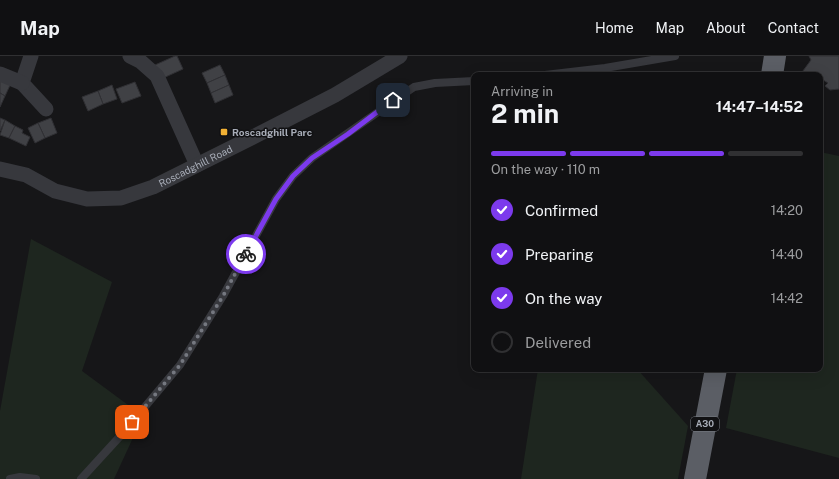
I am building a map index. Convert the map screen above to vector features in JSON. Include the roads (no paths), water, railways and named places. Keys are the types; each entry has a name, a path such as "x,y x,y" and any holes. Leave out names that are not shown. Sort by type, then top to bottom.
{"highway":[{"path":"773,72 776,56"},
{"name":"A30","path":"695,479 715,372"}],"street":[{"path":"22,83 31,56"},
{"path":"130,56 140,61 157,76 196,165"},
{"name":"Roscadghill Road","path":"0,169 26,175 55,191 87,199 105,200 121,198 153,187 335,95 400,56"},
{"path":"0,74 22,83 46,110"}],"lane":[{"path":"571,72 605,68 675,56"},
{"path":"81,479 123,433 180,365 223,296 276,199 293,176 312,158 414,87 435,83 471,81"},
{"path":"10,479 20,477 36,479"}],"place":[{"name":"Roscadghill Parc","path":"224,132"}]}
